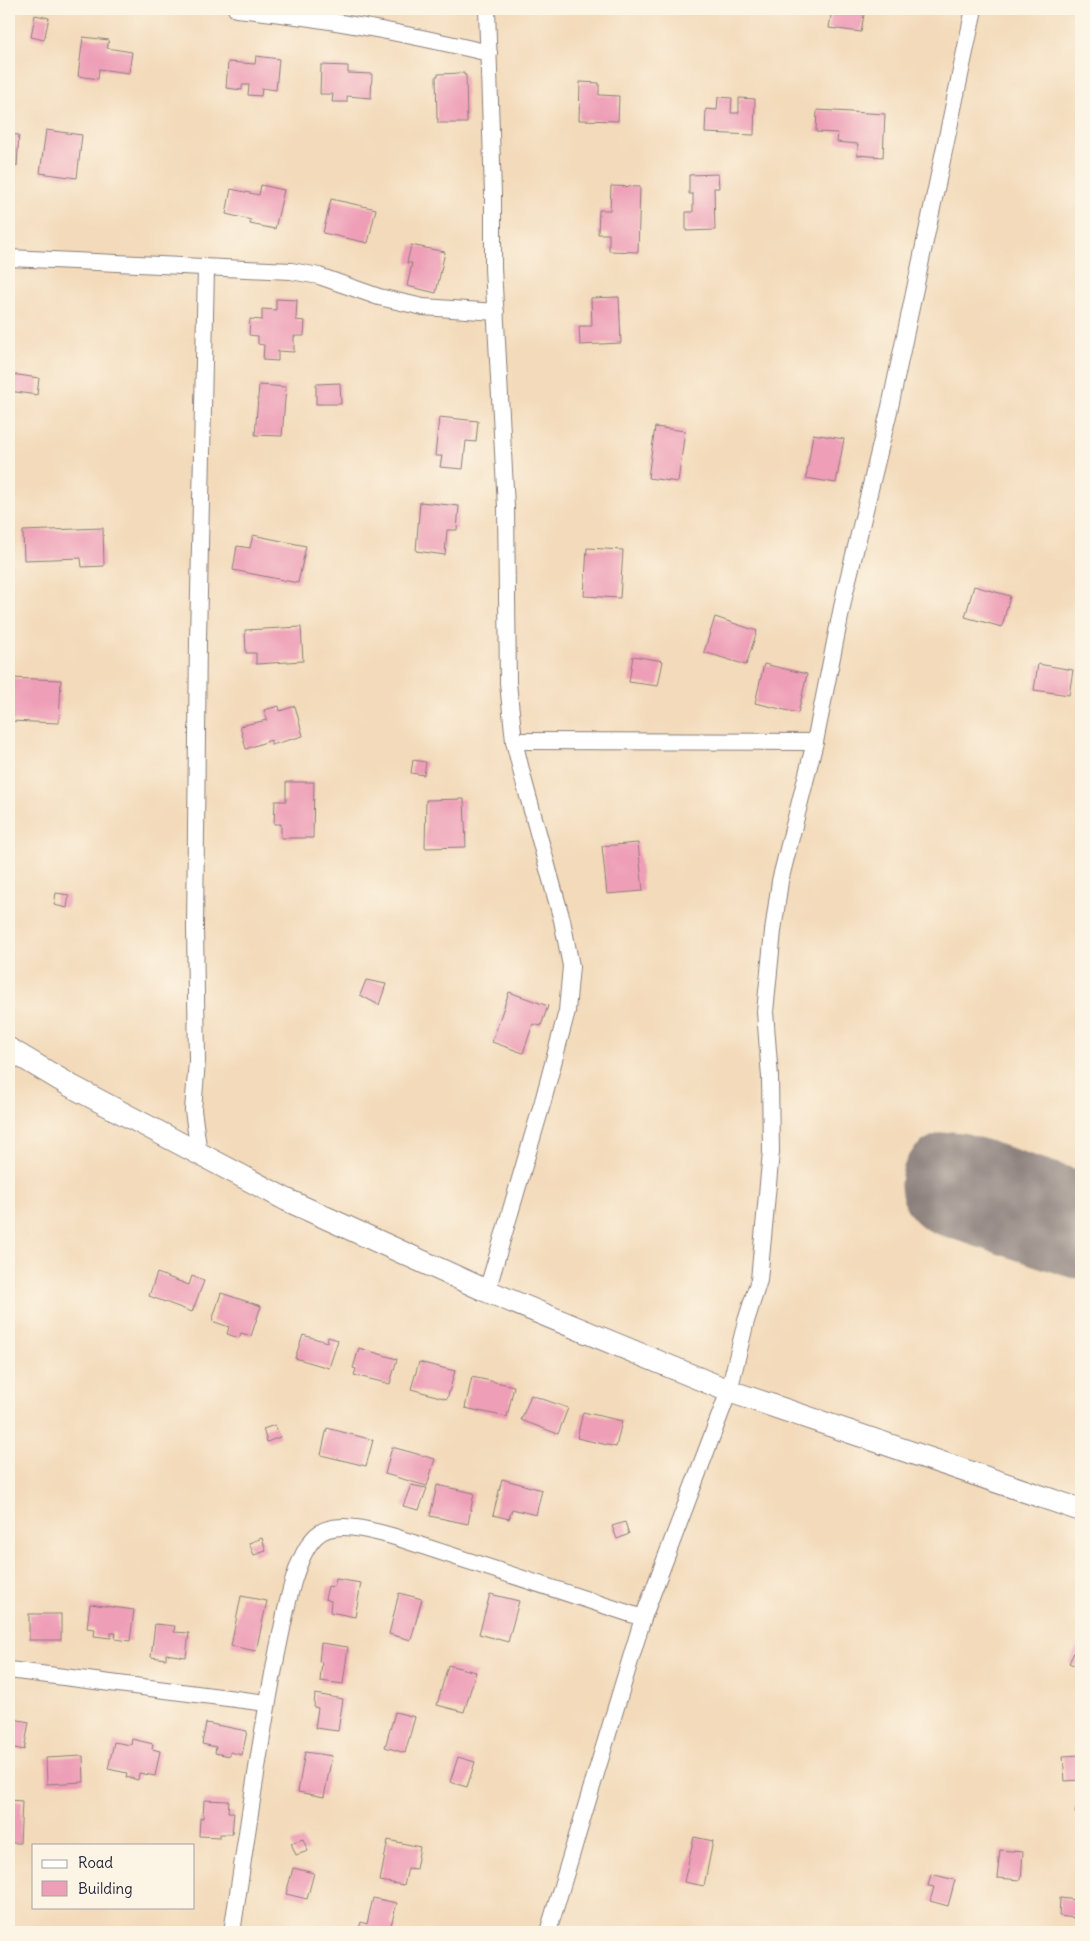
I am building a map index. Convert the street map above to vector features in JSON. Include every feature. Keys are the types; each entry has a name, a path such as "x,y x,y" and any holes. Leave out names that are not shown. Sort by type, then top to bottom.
{"main road":[{"path":"9,1049 71,1086 287,1200 487,1291 729,1391 1081,1510"}],"street":[{"path":"236,9 285,13 372,27 489,53"},
{"path":"487,9 493,268 506,507 508,683 514,741 522,778 562,920 572,966 567,1011 560,1038 487,1291"},
{"path":"548,1932 643,1618 729,1391 758,1280 771,1152 770,1076 765,1012 780,881 815,742 846,592 890,406 974,9"},
{"path":"9,258 291,271 319,276 379,297 423,308 496,312"},
{"path":"199,1154 193,1110 197,1061 195,917 197,659 206,268"},
{"path":"514,741 815,742"},
{"path":"232,1932 267,1703 288,1598 301,1560 316,1536 334,1528 363,1528 643,1618"},
{"path":"9,1670 267,1703"}],"building":[{"path":"832,9 865,9 861,32 829,28"},
{"path":"35,15 49,18 44,40 31,37"},
{"path":"83,37 109,40 107,48 132,52 129,73 99,69 98,79 78,76"},
{"path":"256,56 279,59 276,90 262,88 261,96 248,95 249,85 242,85 242,90 226,88 228,62 255,64"},
{"path":"321,65 348,66 348,73 372,74 371,98 347,96 347,102 332,102 333,94 320,94"},
{"path":"464,73 466,75 467,123 438,123 436,76 438,74"},
{"path":"580,82 599,83 599,95 619,96 618,121 579,120"},
{"path":"718,97 732,98 731,113 739,113 739,98 755,99 754,135 705,133 706,109 717,110"},
{"path":"817,110 885,114 883,157 857,155 858,144 837,142 838,133 816,132"},
{"path":"46,130 82,135 77,178 40,173"},
{"path":"9,134 19,135 17,166 9,165"},
{"path":"718,174 719,188 714,188 715,230 686,231 686,212 693,212 693,194 689,194 689,175"},
{"path":"261,185 284,190 275,229 250,224 251,220 226,214 231,189 259,195"},
{"path":"611,186 640,187 638,252 609,251 609,234 598,234 599,210 610,210"},
{"path":"331,199 376,209 368,243 323,233"},
{"path":"411,245 445,252 436,293 407,286 412,263 407,263"},
{"path":"619,297 621,343 580,345 579,326 592,326 591,298"},
{"path":"276,299 297,300 296,320 305,321 304,336 294,336 294,352 278,351 278,361 263,360 264,345 258,344 258,336 249,335 250,319 262,320 262,309 276,310"},
{"path":"11,374 39,378 37,395 9,391"},
{"path":"340,383 341,404 316,404 316,384"},
{"path":"259,385 286,387 282,436 255,435"},
{"path":"439,417 478,421 476,442 466,441 463,469 440,467 442,456 435,456"},
{"path":"655,427 685,431 678,482 648,478"},
{"path":"813,434 844,439 836,483 806,478"},
{"path":"420,502 459,506 457,530 447,530 445,555 416,551"},
{"path":"103,528 104,566 82,567 81,558 24,560 23,531"},
{"path":"253,535 306,546 298,583 233,570 237,546 250,548"},
{"path":"587,548 623,550 620,598 584,596"},
{"path":"974,586 1010,596 1002,627 965,617"},
{"path":"715,617 757,631 746,665 704,652"},
{"path":"301,627 303,661 256,664 256,653 246,653 245,630"},
{"path":"633,656 663,661 658,686 629,682"},
{"path":"764,664 807,674 798,713 755,703"},
{"path":"1038,664 1073,670 1069,695 1034,690"},
{"path":"9,678 61,680 59,723 9,721"},
{"path":"279,706 280,711 295,706 303,736 271,745 271,740 246,749 240,726 267,720 264,710"},
{"path":"413,760 426,762 424,775 411,773"},
{"path":"286,782 314,782 313,838 281,838 281,824 274,824 275,801 286,801"},
{"path":"464,799 466,847 425,848 426,800"},
{"path":"638,843 643,891 607,894 602,846"},
{"path":"56,893 69,895 67,908 54,905"},
{"path":"366,980 386,984 379,1005 360,995"},
{"path":"509,992 548,1006 541,1026 533,1024 523,1053 492,1042"},
{"path":"157,1273 189,1285 192,1276 204,1281 192,1312 149,1296"},
{"path":"221,1293 261,1306 251,1336 241,1333 239,1338 227,1334 229,1327 212,1321"},
{"path":"303,1335 327,1342 328,1337 338,1340 329,1368 295,1358"},
{"path":"359,1348 397,1359 390,1384 354,1375 356,1369 353,1368"},
{"path":"419,1362 455,1371 447,1399 411,1389"},
{"path":"472,1377 514,1386 507,1417 465,1408"},
{"path":"531,1395 568,1408 558,1434 521,1420"},
{"path":"583,1412 622,1421 616,1447 577,1438"},
{"path":"275,1425 280,1437 267,1442 263,1429"},
{"path":"327,1428 373,1440 366,1466 321,1455"},
{"path":"392,1447 435,1459 427,1486 385,1474"},
{"path":"502,1479 542,1490 536,1515 512,1509 509,1519 493,1515"},
{"path":"411,1485 427,1488 419,1510 403,1506"},
{"path":"437,1485 474,1493 468,1524 430,1516"},
{"path":"625,1522 629,1534 617,1539 612,1526"},
{"path":"262,1538 266,1551 254,1555 249,1543"},
{"path":"336,1579 361,1583 355,1617 330,1612 331,1601 325,1599 328,1586 334,1587"},
{"path":"399,1593 422,1599 411,1640 389,1634"},
{"path":"490,1594 519,1601 508,1642 479,1634"},
{"path":"241,1596 267,1601 256,1651 231,1646"},
{"path":"90,1604 134,1610 130,1641 115,1639 116,1633 111,1633 111,1638 94,1636 95,1629 87,1628"},
{"path":"29,1614 61,1614 61,1640 29,1640"},
{"path":"155,1624 175,1626 174,1632 189,1633 186,1657 166,1654 166,1659 151,1657"},
{"path":"1081,1638 1081,1668 1069,1663"},
{"path":"321,1643 348,1647 343,1684 320,1681"},
{"path":"448,1665 476,1672 464,1712 437,1705"},
{"path":"315,1694 343,1699 338,1731 315,1728 318,1708 314,1707"},
{"path":"395,1712 415,1717 405,1753 385,1747"},
{"path":"9,1718 29,1722 24,1750 9,1747"},
{"path":"206,1723 247,1731 242,1755 230,1752 230,1756 215,1753 216,1747 202,1744"},
{"path":"132,1739 153,1744 152,1749 160,1751 155,1776 139,1773 138,1780 126,1777 127,1773 108,1769 114,1742 131,1745"},
{"path":"305,1752 332,1756 324,1797 298,1792"},
{"path":"1081,1755 1081,1780 1065,1781 1063,1756"},
{"path":"83,1756 84,1782 47,1784 46,1758"},
{"path":"458,1757 475,1762 467,1787 450,1782"},
{"path":"1081,1792 1081,1814 1075,1813"},
{"path":"9,1800 22,1801 20,1843 9,1843"},
{"path":"204,1800 229,1801 228,1812 234,1812 232,1834 220,1834 220,1837 199,1836"},
{"path":"694,1837 713,1841 704,1886 684,1882"},
{"path":"303,1839 308,1851 296,1855 291,1843"},
{"path":"388,1840 420,1847 416,1869 408,1868 404,1885 380,1881"},
{"path":"1000,1850 1023,1852 1021,1880 997,1878"},
{"path":"293,1868 314,1873 307,1899 286,1894"},
{"path":"931,1874 955,1880 948,1906 930,1901 934,1887 928,1886"},
{"path":"373,1898 397,1903 391,1925 396,1926 395,1932 358,1932 361,1922 367,1924"},
{"path":"1060,1898 1077,1900 1075,1918 1059,1916"}],"runway":[{"path":"953,1184 1081,1226"}]}
